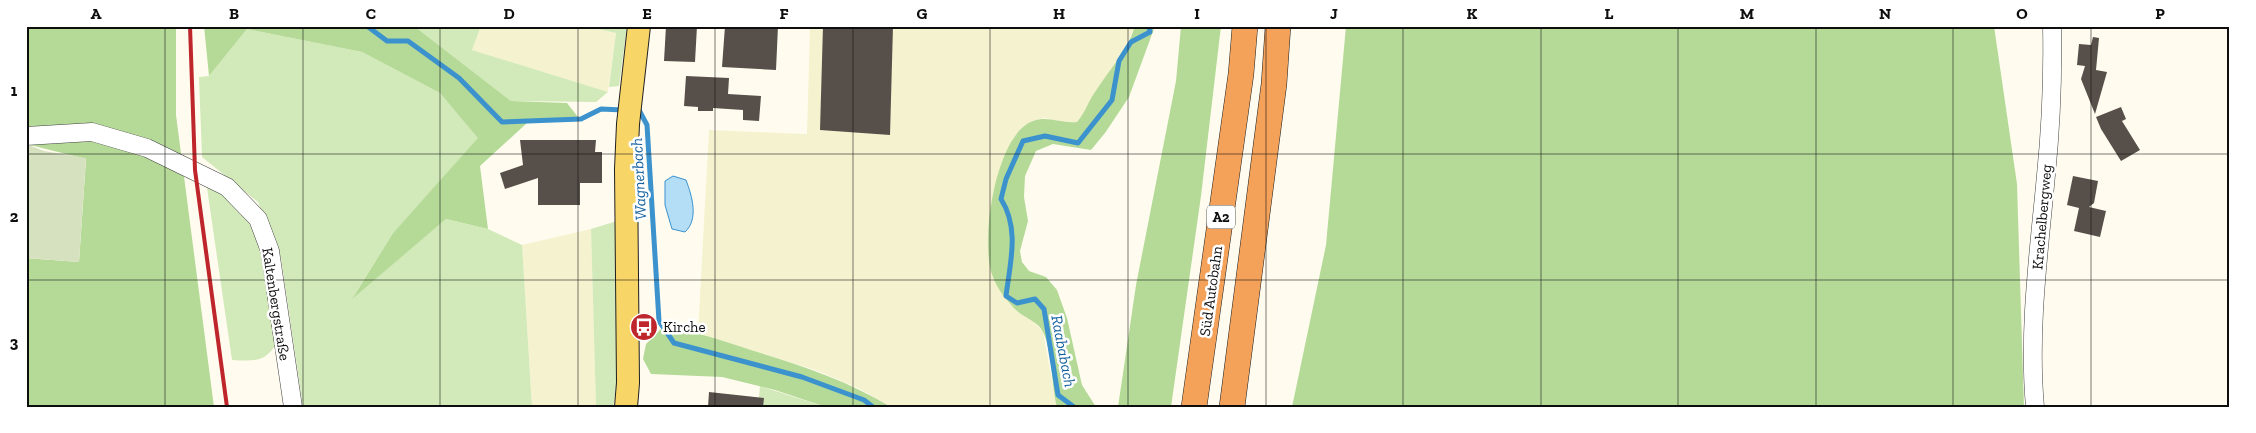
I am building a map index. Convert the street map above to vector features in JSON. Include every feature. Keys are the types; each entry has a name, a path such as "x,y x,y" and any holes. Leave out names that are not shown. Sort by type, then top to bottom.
{"highway":[{"name":"Süd Autobahn","path":"1194,407 1241,74 1245,26"},
{"name":"A2","path":"1232,407 1274,84 1278,26"}],"main road":[{"path":"626,407 628,383 626,206 628,124 639,26"}],"street":[{"name":"Krachelbergweg","path":"2035,407 2031,362 2047,172 2052,26"},
{"name":"Kaltenbergstraße","path":"26,136 92,132 147,148 227,187 258,219 270,251 293,407"}],"shaded area":[{"path":"481,26 585,26 616,33 608,92 472,50"},
{"path":"810,26 1135,26 1118,62 1093,95 1087,110 1077,122 1067,123 1045,118 1032,121 1004,295 1018,312 1034,321 1043,332 1057,407 891,407 860,389 818,371 698,333 709,130 807,134"},
{"path":"591,229 596,407 532,407 522,245"}],"green space":[{"path":"26,26 176,26 176,115 214,407 26,407 26,258 79,262 86,159 26,144"},
{"path":"204,26 414,26 511,101 567,103 578,117 527,123 480,166 488,229 446,219 352,299 393,233 478,138 440,93 362,52 247,29 209,76"},
{"path":"414,26 481,26 472,50 608,92 596,102 511,101"},
{"path":"585,26 627,26 619,86 609,87 616,33"},
{"path":"1135,26 1155,26 1129,97 1105,133 1091,150 1053,144 1036,151 1025,176 1024,197 1028,221 1020,251 1022,262 1029,271 1046,277 1057,290 1067,318 1082,385 1096,407 1057,407 1049,349 1043,332 1038,325 1020,314 1010,304 1000,291 993,277 989,262 988,241 989,217 994,192 1000,168 1009,146 1020,130 1039,119 1077,122 1092,96 1123,53"},
{"path":"1181,26 1221,26 1201,196 1171,407 1118,407 1136,285 1176,81"},
{"path":"1346,26 1994,26 2017,184 2024,407 1292,407 1326,245"},
{"path":"247,29 362,52 440,93 479,138 393,233 353,297 446,219 488,229 522,245 532,407 303,407 281,258 258,202 202,157 199,77 209,76"},
{"path":"26,144 44,151 86,158 79,262 26,258"},
{"path":"206,181 222,194 240,214 249,218 260,240 276,344 267,355 257,360 232,360"},
{"path":"617,221 620,314 616,384 613,407 596,407 591,229"},
{"path":"662,328 707,336 805,368 840,381 891,407 826,407 775,390 722,377 651,374 643,359 646,344"},
{"path":"760,386 826,407 758,407"}],"water":[{"path":"673,176 686,180 692,200 692,221 685,232 672,229 665,205 665,181"}],"building":[{"path":"666,26 697,26 695,62 664,61"},
{"path":"725,26 778,26 776,70 722,67"},
{"path":"823,26 893,26 890,135 820,130"},
{"path":"2093,37 2099,38 2096,70 2107,72 2095,114 2081,79 2085,66 2077,65 2079,44 2091,45"},
{"path":"686,76 729,78 728,94 761,96 759,121 743,120 743,110 713,108 713,111 698,111 698,107 684,106"},
{"path":"2121,107 2126,119 2122,121 2140,150 2121,161 2101,129 2096,117"},
{"path":"520,140 596,140 595,152 602,152 602,183 580,183 580,205 538,205 538,178 505,189 500,173 523,165"},
{"path":"2073,176 2098,181 2094,203 2089,207 2106,211 2100,237 2074,231 2079,208 2067,205"},
{"path":"709,392 764,398 763,407 708,407"}],"waterway":[{"name":"Wagnerbach","path":"367,26 387,41 408,41 459,78 502,122 581,119 601,109 623,110"},
{"name":"Raababach","path":"1074,407 1058,395 1044,309 1035,299 1017,303 1006,296 1012,234 1007,210 1001,199 1006,179 1023,141 1045,136 1078,143 1112,100 1119,61 1131,42 1150,32 1149,26"},
{"name":"Wagnerbach","path":"637,110 639,110 647,125 659,321 674,343 802,377 864,400 873,407"}],"railway":[{"path":"190,26 195,170 227,407"}],"place":[{"name":"Kirche","path":"644,327"}]}
